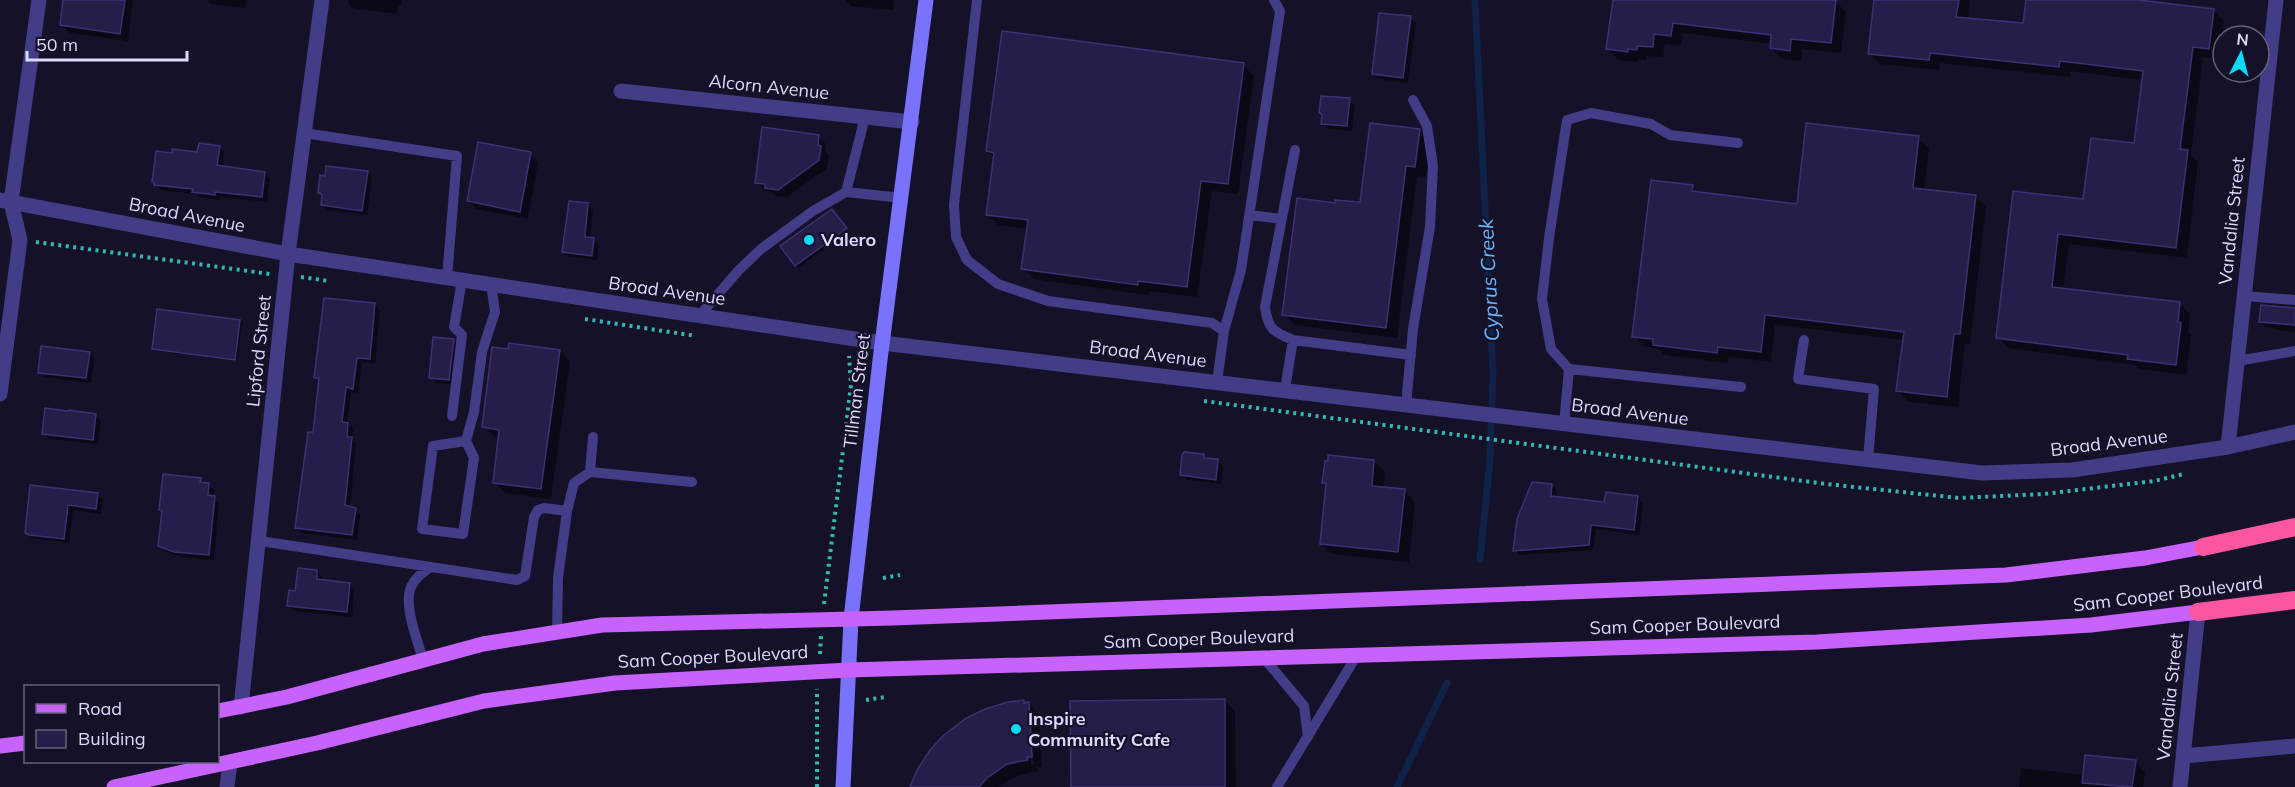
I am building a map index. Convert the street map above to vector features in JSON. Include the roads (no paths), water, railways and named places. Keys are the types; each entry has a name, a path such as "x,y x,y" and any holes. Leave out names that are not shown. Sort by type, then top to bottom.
{"highway":[{"name":"Sam Cooper Boulevard","path":"2203,547 2295,527"},
{"name":"Sam Cooper Boulevard","path":"2198,612 2295,600"}],"main road":[{"name":"Tillman Street","path":"843,787 851,619 882,343 926,0"},
{"name":"Sam Cooper Boulevard","path":"219,711 287,697 483,644 602,625 851,619 1995,575 2093,565 2203,547"},
{"name":"Sam Cooper Boulevard","path":"114,787 317,743 484,701 615,683 849,670 1817,642 2091,625 2198,612"},
{"path":"0,746 24,743"}],"street":[{"path":"0,394 20,240 6,201 39,0"},
{"name":"Lipford Street","path":"241,707 288,254 321,0"},
{"name":"Vandalia Street","path":"2228,447 2276,0"},
{"name":"Alcorn Avenue","path":"621,90 912,122"},
{"name":"Broad Avenue","path":"6,201 288,254 882,343 1982,472 2072,470 2228,447 2295,432"},
{"name":"Vandalia Street","path":"2180,787 2198,612"},
{"path":"2184,756 2295,746"},
{"path":"227,787 230,762"}],"lane":[{"path":"977,0 954,205 956,237 967,261 998,284 1048,301 1212,323 1224,331"},
{"path":"1217,382 1224,331 1241,270 1250,215 1280,11 1274,0"},
{"path":"1406,405 1430,227 1433,166 1427,126 1413,100"},
{"path":"1738,143 1670,135 1651,124 1591,113 1567,120 1542,299 1551,349 1569,369 1741,387"},
{"path":"846,192 865,117"},
{"path":"304,133 457,156 447,278"},
{"path":"1295,150 1265,307 1267,322 1276,333 1293,340 1411,355"},
{"path":"700,315 739,270 761,249 813,211 846,192 902,198"},
{"path":"1250,215 1282,219"},
{"path":"452,416 462,335 454,327 462,280"},
{"path":"466,441 433,446 422,530 463,534 474,458 466,441 474,412 482,352 495,312 491,284"},
{"path":"2244,296 2295,300"},
{"path":"1285,389 1293,340"},
{"path":"1803,340 1798,379 1874,389 1868,459"},
{"path":"2237,362 2295,351"},
{"path":"1564,424 1569,369"},
{"path":"590,472 593,437"},
{"path":"557,633 558,578 567,511 574,483 590,472 692,482"},
{"path":"260,541 517,580 525,576 534,517 538,510 544,508 567,511"},
{"path":"423,660 408,600 410,589 416,579 430,567"},
{"path":"1277,787 1357,655"},
{"path":"1264,658 1304,706 1308,736"}],"waterway":[{"name":"Cyprus Creek","path":"1475,0 1493,374 1490,460 1480,560"},
{"path":"1397,787 1447,683"}],"place":[{"name":"Valero","path":"809,240"},
{"name":"Inspire Community Cafe","path":"1016,729"}]}
